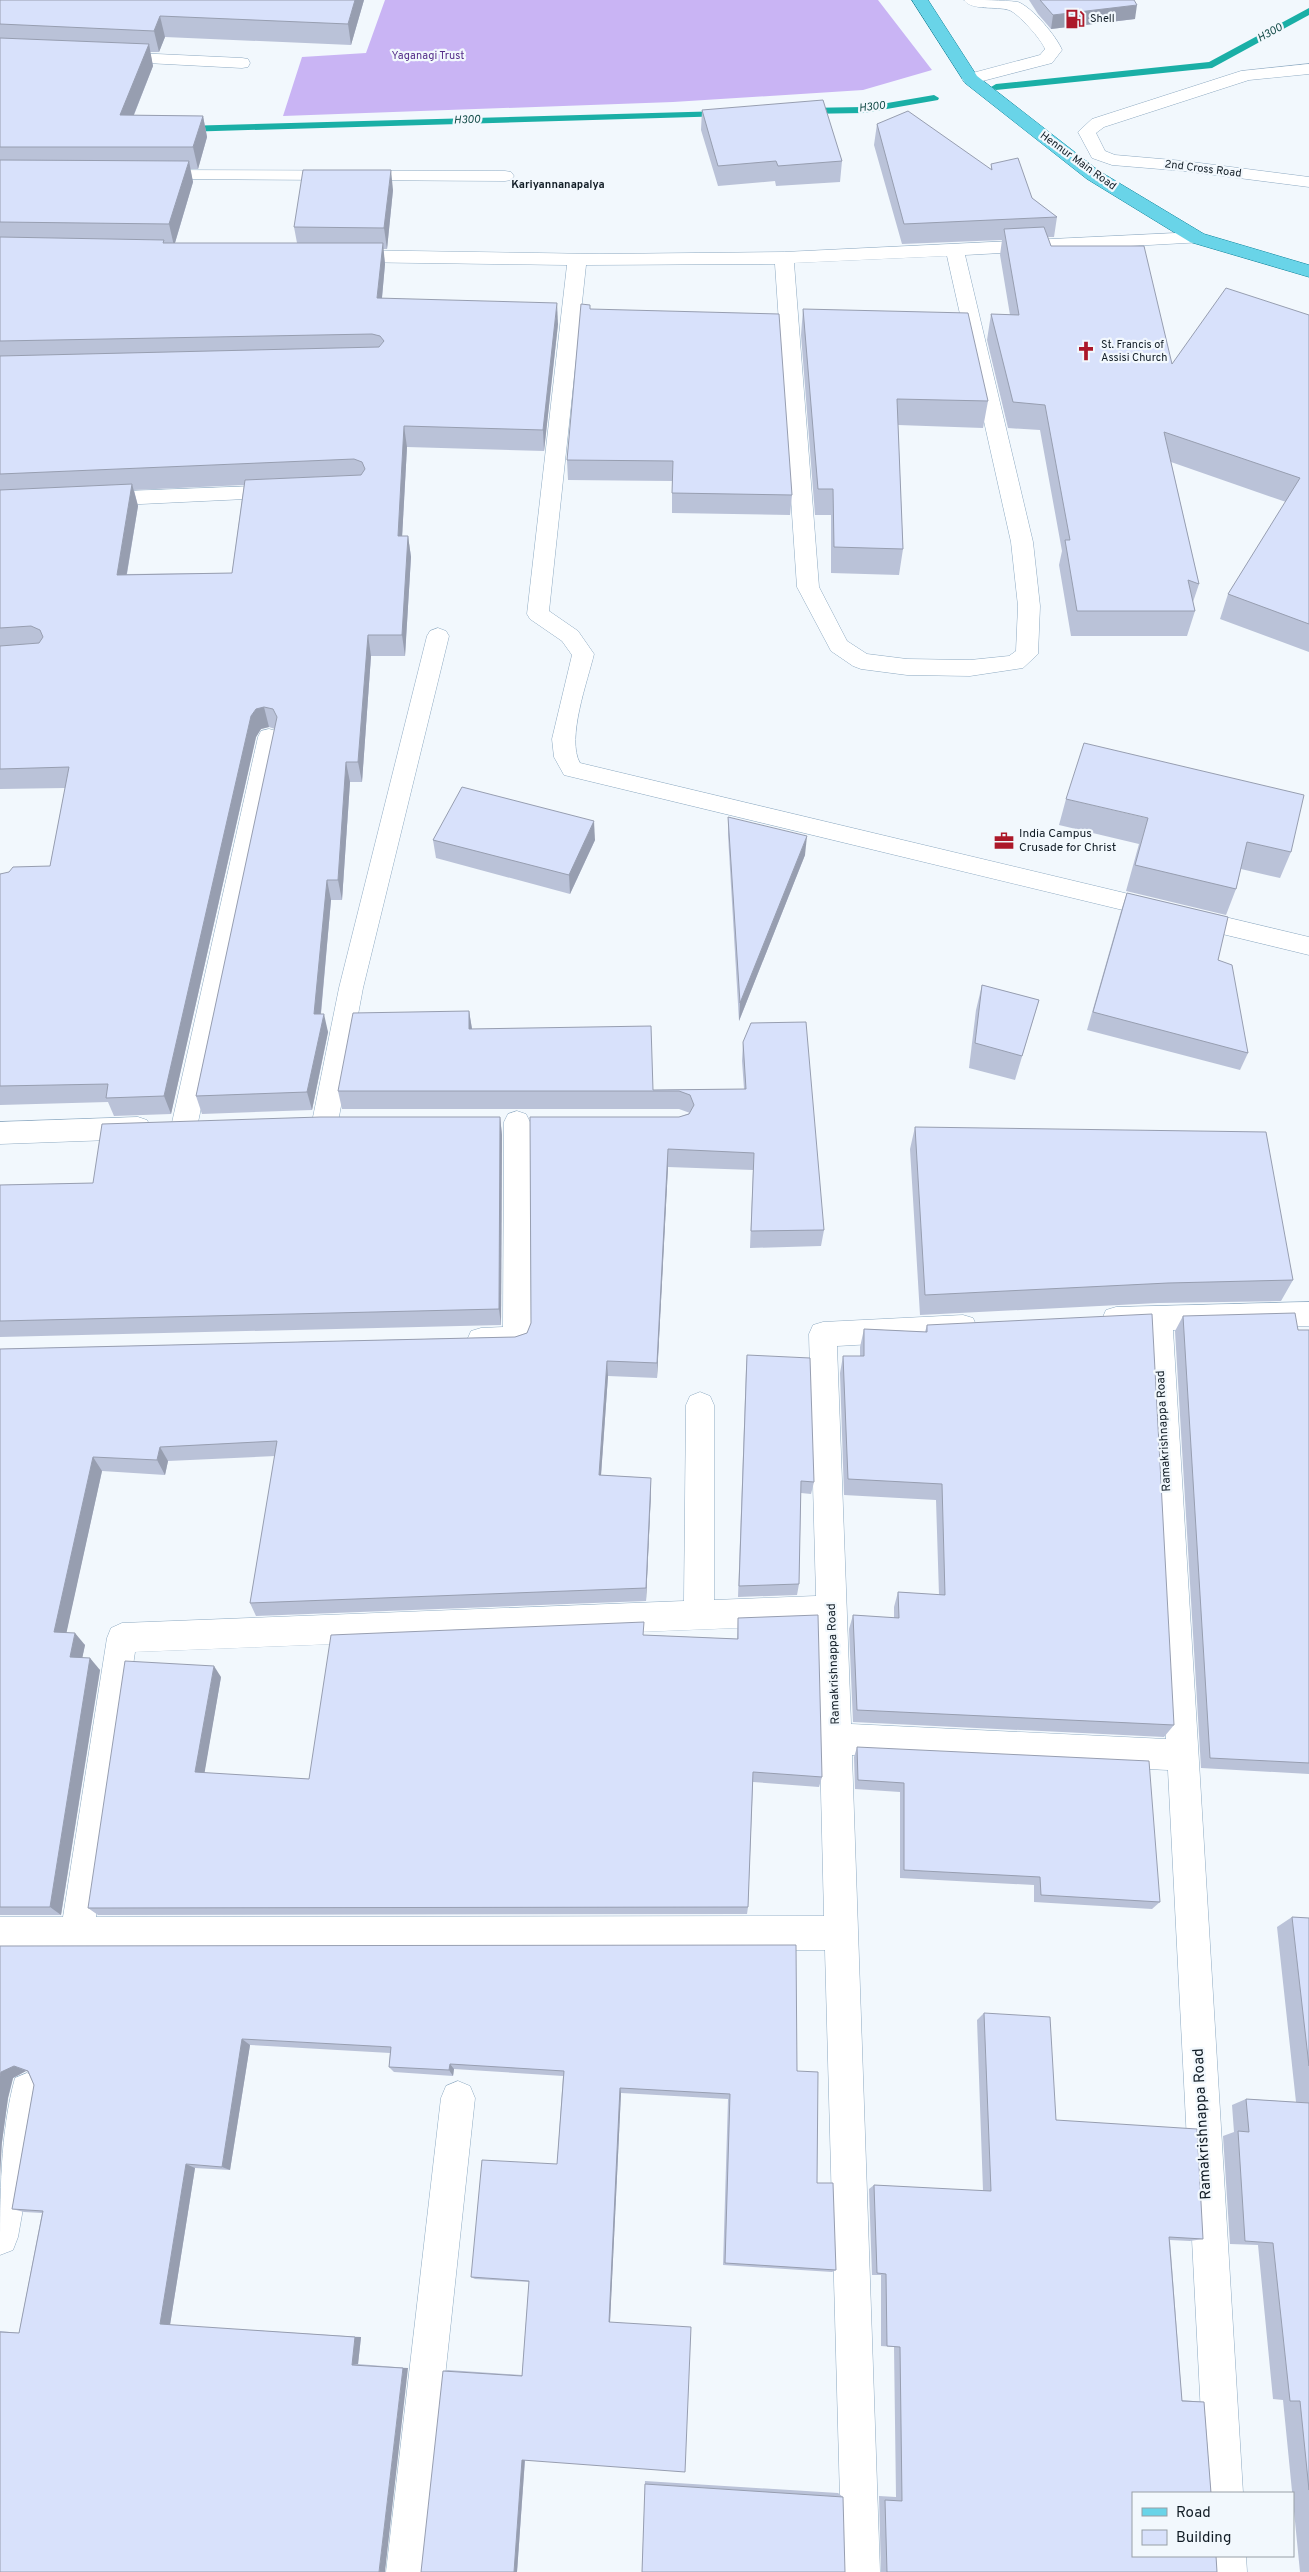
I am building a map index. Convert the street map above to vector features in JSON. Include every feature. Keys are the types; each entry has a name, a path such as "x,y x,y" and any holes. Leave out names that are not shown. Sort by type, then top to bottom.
{"main road":[{"name":"Hennur Main Road","path":"920,0 971,79 1083,167 1198,238 1309,270"}],"street":[{"path":"971,79 1046,59 1054,50 1050,39 1015,6 972,0"},
{"path":"97,56 242,63"},
{"path":"1083,167 1098,154 1087,132 1098,123 1247,75 1309,69"},
{"name":"2nd Cross Road","path":"1098,154 1112,160 1184,166 1309,182"},
{"path":"139,175 505,176"},
{"path":"328,256 577,260 784,258 1198,238"},
{"path":"784,258 808,587 839,646 861,661 907,667 970,668 1016,663 1027,654 1029,606 1022,542 956,250"},
{"path":"577,260 538,614 570,636 582,654 563,739 565,757 572,769 1309,946"},
{"path":"79,500 297,492"},
{"path":"325,1122 351,988 438,636"},
{"path":"184,1127 269,737"},
{"path":"297,1123 354,1122"},
{"path":"458,1340 517,1339 507,1122 545,1122"},
{"path":"0,1133 212,1126"},
{"path":"1089,1321 1158,1317 1309,1314"},
{"name":"Ramakrishnappa Road","path":"1158,1317 1224,2492"},
{"name":"Ramakrishnappa Road","path":"991,1326 823,1334 836,1739 1182,1755"},
{"path":"699,1616 700,1405"},
{"path":"76,1934 122,1638 832,1610"},
{"path":"836,1739 861,2572"},
{"path":"0,1934 842,1933"},
{"path":"0,2237 27,2090"},
{"path":"405,2572 458,2098"},
{"path":"1227,2557 1228,2572"}],"green space":[{"name":"Yaganagi Trust","path":"385,0 878,0 932,70 863,90 673,102 283,116 302,57 366,53"}],"building":[{"path":"0,0 355,0 348,24 160,16 154,31 0,24"},
{"path":"1040,0 1134,0 1137,5 1053,15"},
{"path":"0,38 149,44 120,115 203,116 193,147 0,147"},
{"path":"823,100 842,161 778,166 776,161 718,166 702,110"},
{"path":"908,111 992,170 991,164 1018,158 1032,198 1057,217 904,224 877,124"},
{"path":"0,160 189,161 169,224 0,222"},
{"path":"303,170 391,170 384,228 294,227"},
{"path":"1044,227 1051,246 1144,246 1172,364 1226,288 1309,315 1309,624 1228,594 1300,478 1164,432 1199,584 1188,580 1195,611 1077,611 1065,540 1070,540 1045,405 1013,402 991,314 1019,315 1004,229"},
{"path":"0,237 164,240 163,243 383,243 377,298 557,303 543,430 404,426 398,536 408,536 402,635 368,635 358,762 346,762 338,880 327,880 314,1014 324,1014 307,1092 196,1096 277,717 273,709 264,707 256,709 251,716 164,1096 106,1098 108,1084 0,1086 0,874 9,872 13,867 50,866 69,767 0,769 0,646 39,643 43,637 40,630 31,626 0,628 0,490 132,484 117,575 232,573 245,480 361,475 365,469 362,462 354,459 0,474 0,356 379,347 384,341 380,336 372,334 0,341"},
{"path":"581,304 590,305 590,309 779,314 792,495 672,493 673,461 567,460"},
{"path":"803,309 968,313 988,401 897,399 903,549 834,547 833,489 818,489"},
{"path":"1084,743 1304,795 1291,852 1247,842 1236,889 1135,865 1148,818 1066,799"},
{"path":"462,787 594,821 569,875 433,840"},
{"path":"728,817 807,836 740,1003"},
{"path":"1127,893 1228,917 1218,960 1232,965 1248,1053 1093,1012"},
{"path":"982,985 1039,1000 1022,1056 975,1043"},
{"path":"469,1011 469,1029 651,1026 653,1090 746,1089 743,1042 751,1023 806,1022 824,1230 751,1231 754,1153 668,1149 657,1363 607,1361 599,1475 651,1478 646,1588 250,1603 277,1441 160,1447 157,1460 93,1457 54,1632 75,1633 70,1657 90,1658 50,1907 0,1907 0,1349 515,1337 527,1333 531,1323 530,1117 679,1117 689,1114 694,1105 690,1095 679,1091 338,1091 353,1013"},
{"path":"320,1117 500,1117 499,1309 0,1321 0,1185 93,1183 102,1124"},
{"path":"915,1127 1266,1132 1293,1280 1168,1283 925,1295"},
{"path":"1295,1313 1298,1330 1309,1330 1309,1763 1210,1758 1183,1316"},
{"path":"1152,1314 1174,1725 857,1710 853,1615 899,1618 898,1592 945,1595 942,1484 848,1479 843,1356 864,1356 864,1329 927,1332 927,1325"},
{"path":"747,1355 810,1358 814,1482 801,1481 799,1584 739,1586"},
{"path":"818,1615 822,1777 753,1772 748,1907 88,1908 125,1661 214,1666 195,1772 309,1779 331,1635 644,1622 643,1635 738,1639 738,1618"},
{"path":"857,1747 1149,1761 1160,1902 1041,1895 1040,1877 904,1870 904,1783 858,1780"},
{"path":"1292,1917 1309,1918 1309,2066"},
{"path":"796,1945 797,2071 818,2072 817,2183 833,2183 836,2270 725,2263 730,2094 620,2088 609,2322 691,2327 685,2472 522,2460 514,2572 421,2572 443,2371 522,2376 529,2281 471,2277 482,2160 557,2164 564,2071 450,2064 449,2070 389,2067 391,2047 242,2039 222,2167 186,2164 160,2324 355,2337 352,2365 403,2368 379,2572 0,2572 0,2332 19,2333 43,2211 12,2209 34,2085 28,2071 14,2066 1,2072 0,2076 0,1946"},
{"path":"984,2013 1050,2017 1056,2120 1197,2129 1203,2239 1169,2237 1182,2401 1204,2402 1211,2492 1132,2492 1132,2557 1216,2557 1217,2572 887,2572 885,2500 902,2501 900,2347 887,2346 886,2274 877,2273 874,2185 991,2191"},
{"path":"1246,2099 1309,2103 1309,2490 1300,2401 1290,2401 1273,2243 1245,2241 1238,2131 1249,2132"},
{"path":"645,2484 843,2497 845,2572 642,2572"}],"waterway":[{"name":"H300","path":"996,87 1212,65 1309,11"},
{"name":"H300","path":"803,111 864,110 934,98"},
{"name":"H300","path":"183,129 724,114"}],"place":[{"name":"Shell","path":"1075,19"},
{"name":"St. Francis of Assisi Church","path":"1086,351"},
{"name":"India Campus Crusade for Christ","path":"1004,841"}],"district":[{"name":"Kariyannanapalya","path":"558,185"}]}
